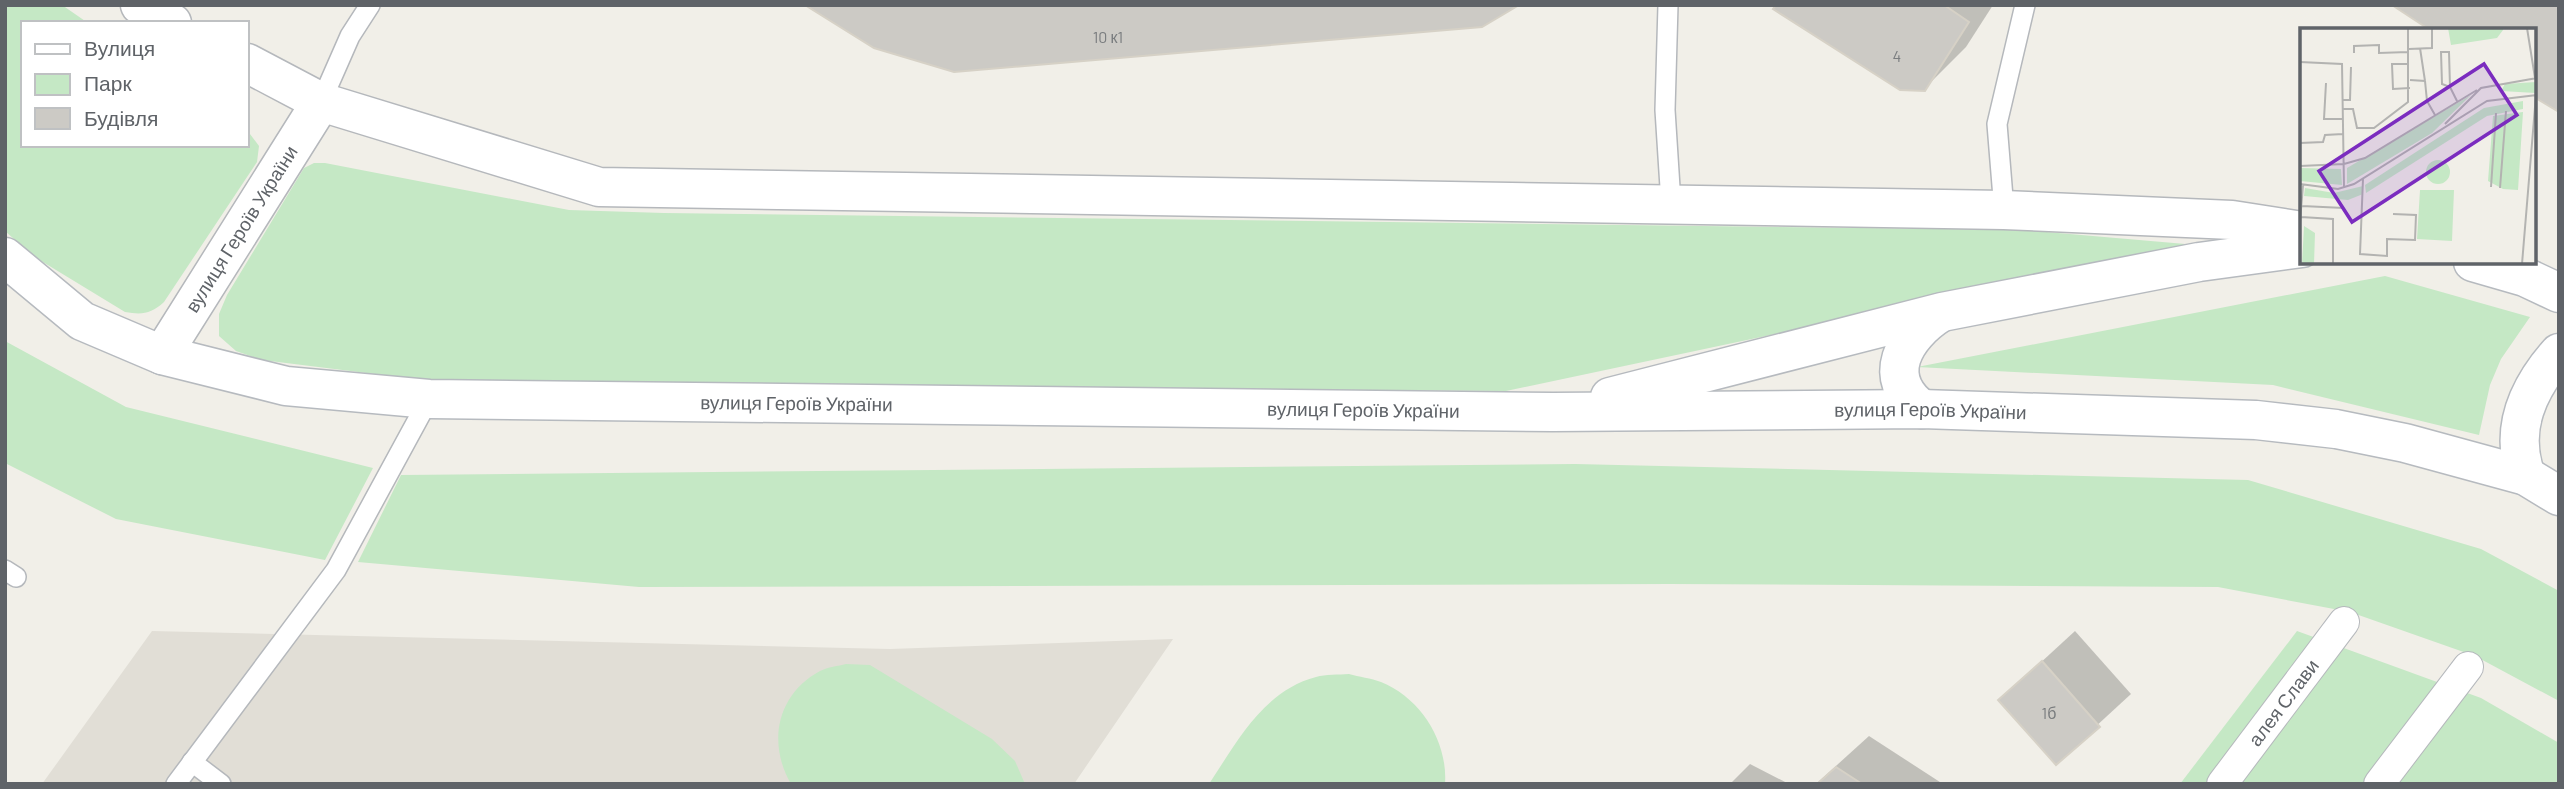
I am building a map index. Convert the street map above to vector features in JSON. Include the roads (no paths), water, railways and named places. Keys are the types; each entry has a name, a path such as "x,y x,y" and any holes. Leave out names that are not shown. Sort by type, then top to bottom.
{"main road":[{"path":"140,5 168,21"},
{"path":"248,64 321,102 599,187 2004,210 2232,220 2300,231"},
{"name":"вулиця Героїв України","path":"162,355 321,102"},
{"path":"1553,412 1942,312 2199,262 2300,248"},
{"name":"вулиця Героїв України","path":"5,257 82,321 162,355 286,386 429,400 1553,412 1922,409 2256,420 2336,429 2406,443 2526,476 2559,496"},
{"path":"2480,264 2525,277 2559,293"},
{"path":"1922,409 1903,391 1899,378 1900,361 1913,335 1942,312"},
{"path":"2526,476 2520,459 2520,422 2534,386 2559,353"}],"street":[{"name":"алея Слави","path":"2222,784 2344,622"},
{"path":"2379,784 2468,667"}],"lane":[{"path":"321,102 350,36 370,5"},
{"path":"1668,5 1665,110 1671,204"},
{"path":"2004,210 1997,124 2025,5"},
{"path":"176,784 336,570 429,400"},
{"path":"192,762 221,784"}]}
